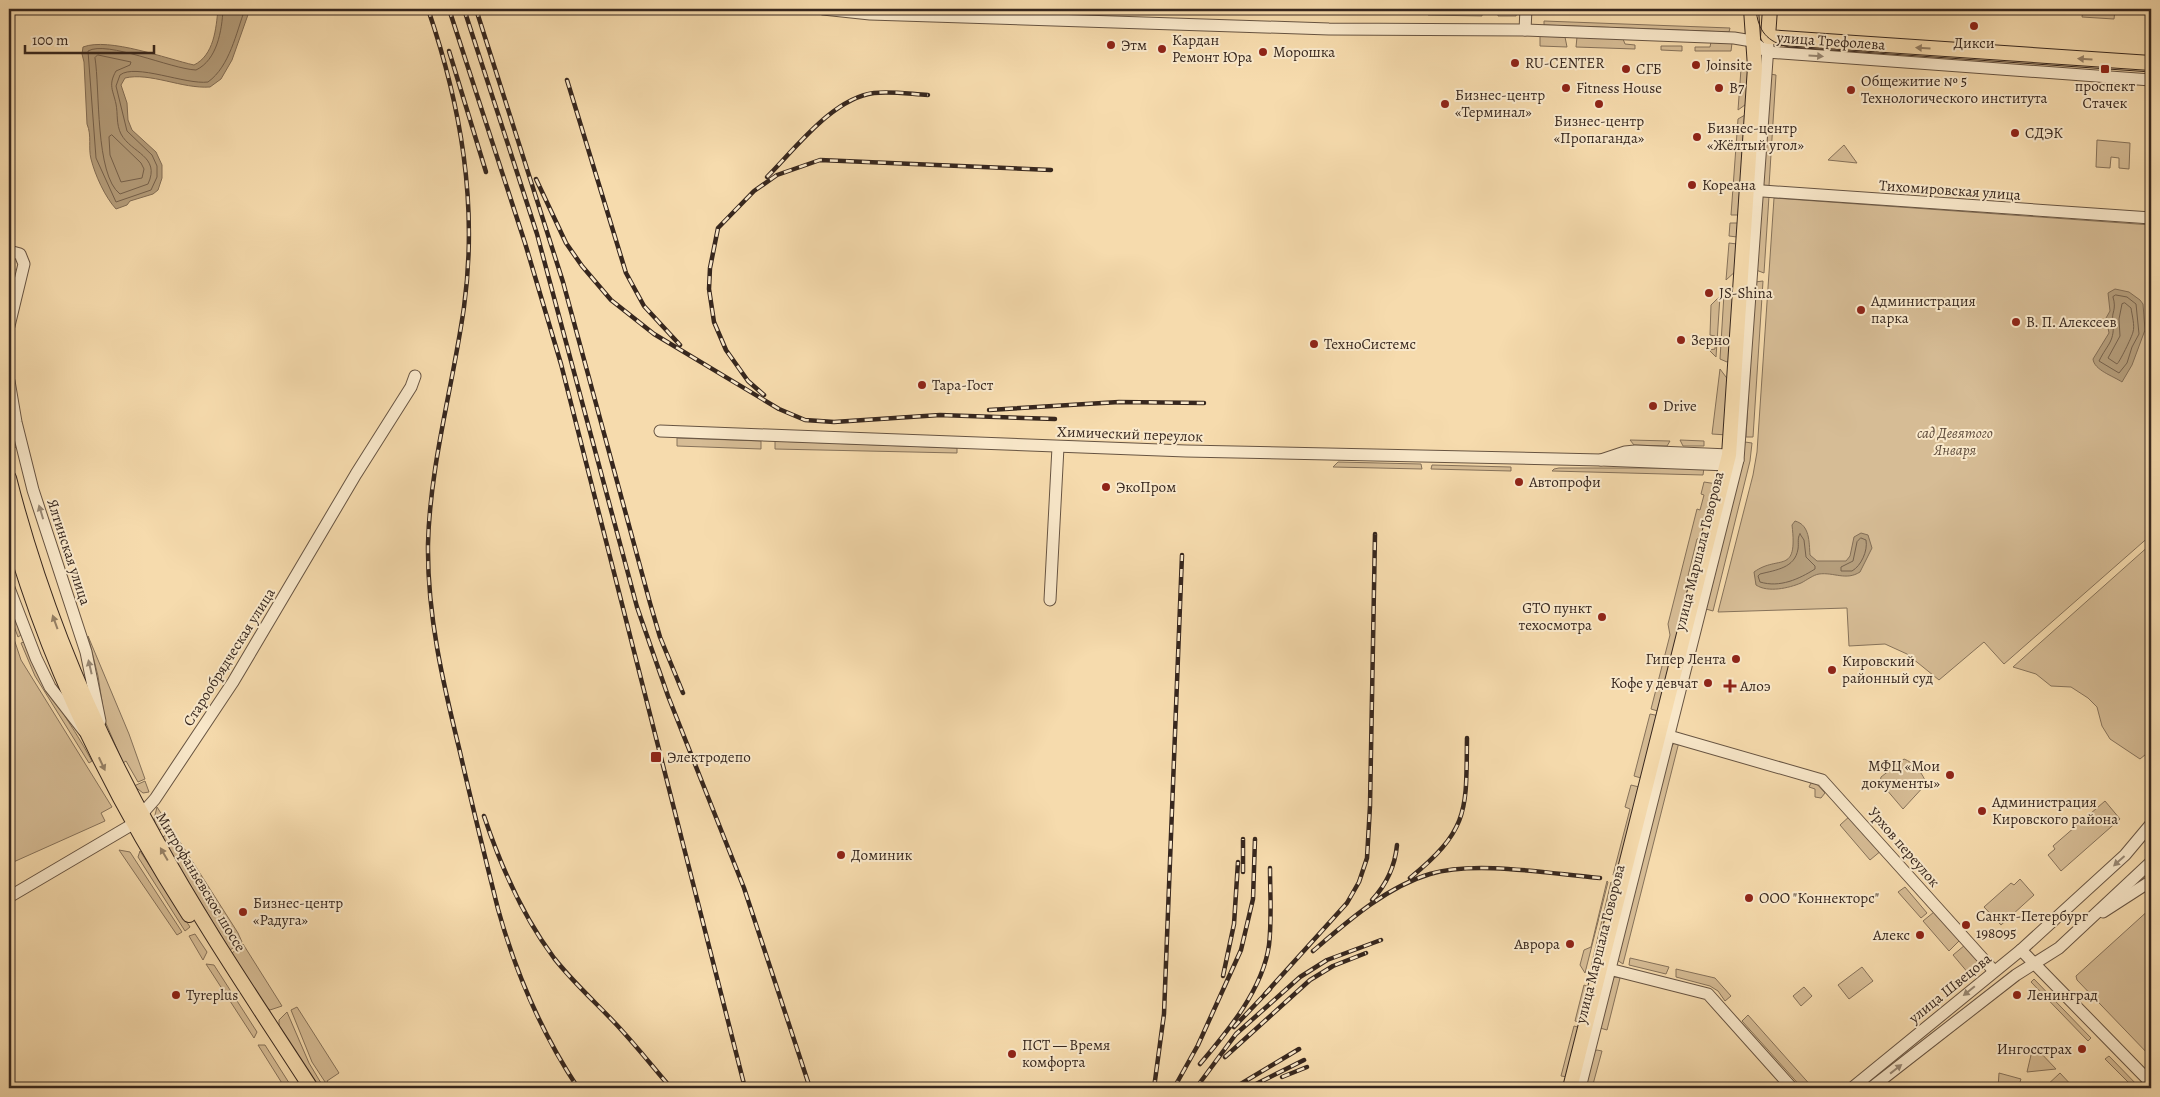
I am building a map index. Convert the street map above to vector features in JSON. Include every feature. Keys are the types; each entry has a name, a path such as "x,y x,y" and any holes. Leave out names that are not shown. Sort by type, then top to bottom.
{"main road":[{"name":"улица Маршала Говорова","path":"1570,1088 1606,968 1732,460 1752,190 1755,67 1751,9"},
{"name":"улица Маршала Говорова","path":"1768,37 1770,9"},
{"name":"улица Трефолева","path":"1768,37 2151,63"},
{"path":"9,478 73,686"},
{"path":"9,525 47,640 73,686"},
{"name":"Митрофаньевское шоссе","path":"73,686 137,820 300,1088"},
{"name":"Митрофаньевское шоссе","path":"137,820 189,896 311,1088"}],"street":[{"name":"улица Трефолева","path":"823,9 870,14 1329,29 1525,30 1732,38 1752,41 1767,52 2151,80"},
{"path":"1525,30 1526,9"},
{"name":"улица Маршала Говорова","path":"1752,190 1768,37"},
{"name":"Тихомировская улица","path":"1752,190 2151,218"},
{"path":"9,251 20,254 24,264 9,326"},
{"name":"Старообрядческая улица","path":"9,897 137,820 156,799 233,682 356,474 411,387 415,376"},
{"name":"Ялтинская улица","path":"9,381 16,422 34,490 86,652 96,736"},
{"name":"Химический переулок","path":"660,431 1058,447 1600,460 1625,452 1635,451 1732,460"},
{"path":"1050,600 1058,447"},
{"path":"9,588 36,658 50,687 96,736"},
{"name":"Урхов переулок","path":"1665,735 1822,780 1994,972"},
{"name":"улица Швецова","path":"1852,1088 2021,950 2125,855 2151,824"},
{"path":"2095,916 2114,894 2151,862"},
{"path":"2095,916 2131,896 2151,881"},
{"name":"улица Швецова","path":"1871,1088 2033,963 2058,948 2095,916"},
{"path":"2021,950 2151,1083"},
{"path":"1606,968 1708,994 1792,1088"},
{"name":"улица Маршала Говорова","path":"1580,1088 1606,968"}],"green space":[{"path":"1515,9 1518,9 1516,16 1498,16 1498,12 1515,12"},
{"path":"2083,9 2115,10 2114,19 2082,17"},
{"path":"1428,10 1482,12 1482,16 1428,15"},
{"path":"1544,21 1730,28 1729,32 1544,25"},
{"path":"1540,36 1565,37 1567,47 1540,46"},
{"path":"1577,37 1623,39 1625,44 1635,45 1635,49 1576,47"},
{"path":"1711,42 1732,43 1731,51 1695,51 1695,47 1710,47"},
{"path":"1661,46 1682,46 1682,51 1661,50"},
{"path":"1741,69 1749,69 1749,102 1738,110"},
{"path":"1770,74 1776,75 1769,186 1762,185"},
{"path":"1745,115 1738,215 1731,215 1738,119"},
{"path":"2097,140 2130,143 2129,169 2119,168 2119,158 2111,157 2110,168 2096,167"},
{"path":"1844,145 1857,163 1828,160"},
{"path":"1769,196 1764,273 1756,270 1761,197"},
{"name":"сад Девятого Января","path":"1774,198 2151,225 2151,535 2004,664 1984,642 1939,680 1907,654 1885,644 1849,646 1847,608 1718,612 1753,475 1757,452"},
{"path":"1730,223 1738,223 1737,237 1729,236"},
{"path":"1729,243 1737,244 1737,270 1726,280"},
{"path":"9,260 15,269 9,297"},
{"path":"1763,281 1753,437 1746,437 1755,282"},
{"path":"1729,291 1733,292 1729,361 1727,362 1720,359 1724,294"},
{"path":"1720,296 1716,357 1709,350 1715,349 1715,336 1710,335 1711,305"},
{"path":"1720,369 1729,381 1727,435 1712,434"},
{"path":"9,415 16,447 9,453"},
{"path":"677,438 761,441 761,449 677,446"},
{"path":"1630,440 1670,441 1667,446 1634,445"},
{"path":"1680,440 1704,441 1704,446 1683,446"},
{"path":"775,441 957,448 957,453 775,449"},
{"path":"1745,442 1752,443 1750,461 1713,611 1706,609 1743,460"},
{"path":"1338,462 1421,464 1422,469 1333,467"},
{"path":"1432,465 1511,467 1511,471 1431,469"},
{"path":"1559,468 1704,468 1703,475 1552,471"},
{"path":"1704,482 1717,484 1705,537 1697,539 1687,580 1693,587 1661,712 1651,709 1670,635 1668,624 1697,509 1700,510 1704,495 1701,494"},
{"path":"2151,544 2151,750 2140,759 2110,739 2102,726 2097,707 2088,698 2071,687 2051,686 2036,674 2013,667"},
{"path":"9,600 21,635 18,637 9,613"},
{"path":"9,624 21,660 112,807 101,813 105,821 9,864"},
{"path":"88,636 129,734 145,779 138,782 126,761 123,763 105,721 98,676"},
{"path":"24,642 47,688 92,761 89,763 35,676 21,643"},
{"path":"1650,714 1660,716 1641,778 1634,776"},
{"path":"1679,742 1623,964 1617,960 1671,748 1674,743"},
{"path":"1904,759 1918,769 1926,784 1903,809 1880,782 1881,777"},
{"path":"145,781 149,792 143,793 134,786"},
{"path":"1814,781 1825,793 1821,798 1815,797 1815,789 1809,787"},
{"path":"1631,785 1639,787 1620,875 1613,875 1630,809 1625,807"},
{"path":"2105,801 2120,819 2061,871 2048,855 2055,849 2053,846"},
{"path":"157,807 168,824 158,831 154,819"},
{"path":"1851,815 1882,850 1870,860 1840,825"},
{"path":"173,831 238,933 242,942 230,950 161,838"},
{"path":"119,850 130,852 182,932 177,935"},
{"path":"140,851 190,927 185,931 138,857"},
{"path":"2020,879 2034,895 2001,925 1984,907 2011,883 2014,885"},
{"path":"1607,881 1585,973 1580,965 1584,950 1591,947"},
{"path":"1611,882 1617,885 1594,975 1589,975"},
{"path":"1905,887 1927,913 1921,918 1898,892"},
{"path":"2151,908 2151,1057 2077,980 2076,976"},
{"path":"1934,912 1960,940 1949,951 1923,921"},
{"path":"195,934 207,952 203,960 189,936"},
{"path":"243,944 282,1006 270,1010 264,1005 232,953"},
{"path":"1965,945 1980,964 1969,974 1953,955"},
{"path":"1630,958 1669,967 1666,974 1629,965"},
{"path":"206,964 214,965 257,1032 254,1038"},
{"path":"1862,967 1873,981 1849,999 1838,985"},
{"path":"1676,969 1715,978 1731,996 1725,1001 1718,991 1710,986 1676,977"},
{"path":"1612,978 1620,978 1607,1030 1600,1028"},
{"path":"2034,979 2091,1038 2088,1041 2031,982"},
{"path":"1584,985 1591,988 1582,1023 1575,1021"},
{"path":"1804,987 1812,996 1801,1006 1793,996"},
{"path":"297,1007 339,1073 327,1081 332,1088 329,1088 312,1062 291,1010"},
{"path":"287,1012 309,1063 324,1088 318,1088 279,1027 279,1020"},
{"path":"1748,1015 1813,1088 1802,1088 1742,1021"},
{"path":"1574,1026 1581,1028 1568,1077 1561,1076"},
{"path":"258,1045 265,1045 291,1086 290,1088 285,1088"},
{"path":"2036,1049 2056,1069 2027,1072 2031,1055"},
{"path":"1594,1051 1602,1051 1592,1088 1584,1088"},
{"path":"2109,1056 2140,1088 2134,1088 2105,1059"},
{"path":"1999,1073 2021,1079 2018,1088 1998,1088"},
{"path":"2060,1073 2074,1088 2044,1088"}],"water":[{"path":"218,9 250,9 232,60 221,79 210,87 188,86 145,77 125,78 121,85 127,103 128,120 132,130 156,152 162,165 162,178 158,190 153,194 130,201 127,205 116,209 101,186 91,159 83,47 108,45 122,47 194,65 206,55 213,41"},
{"path":"2115,289 2129,292 2143,304 2145,330 2132,365 2122,382 2100,370 2093,359 2109,333 2106,318 2110,311 2108,293"},
{"path":"1795,521 1804,526 1809,540 1810,555 1817,561 1846,561 1850,556 1854,537 1861,533 1868,535 1872,548 1860,572 1850,576 1819,574 1796,585 1779,589 1766,589 1756,585 1754,572 1789,558 1793,541 1792,525"}],"tram line":[{"path":"1756,9 1759,24 1769,39 1789,47 2151,72"}],"railway":[{"path":"428,9 440,45 458,119 464,156 469,231 464,307 437,455 430,514 428,570 433,623 448,700 483,850 505,933 521,979 541,1024 578,1088"},
{"path":"449,9 525,243 561,364 745,1088"},
{"path":"464,9 537,234 637,607 668,696 744,888 810,1088"},
{"path":"476,9 563,282 660,637 683,693"},
{"path":"449,51 486,172"},
{"path":"567,80 626,273 644,306 680,345"},
{"path":"767,177 802,139 844,104 874,93 894,92 928,95"},
{"path":"764,395 748,381 726,350 714,322 709,289 710,268 718,228 754,191 777,175 820,160 1051,170"},
{"path":"536,179 566,243 582,266 611,300 654,334 779,409 805,420 834,422 940,415 1055,419"},
{"path":"989,410 1119,402 1204,403"},
{"path":"1265,994 1347,903 1359,882 1367,858 1370,806 1375,534"},
{"path":"1154,1088 1164,1014 1182,555"},
{"path":"1410,878 1444,846 1461,817 1466,783 1467,738"},
{"path":"484,816 513,890 543,942 568,975 621,1030 671,1088"},
{"path":"1243,839 1243,872"},
{"path":"1174,1088 1198,1045 1241,950 1253,899 1255,839"},
{"path":"1372,900 1382,888 1389,874 1397,845"},
{"path":"1223,976 1234,924 1238,862"},
{"path":"1200,1064 1243,1009 1260,978 1269,945 1270,868"},
{"path":"1313,951 1353,917 1383,896 1398,887 1430,874 1469,868 1491,868 1600,878"},
{"path":"1196,1088 1236,1034 1300,977 1327,960 1381,940"},
{"path":"1225,1057 1310,980 1333,966 1366,953"},
{"path":"1234,1027 1270,989"},
{"path":"1234,1088 1299,1049"},
{"path":"1248,1088 1304,1060"},
{"path":"1282,1077 1307,1067"}],"place":[{"name":"Дикси","path":"1974,26"},
{"name":"Этм","path":"1111,45"},
{"name":"Кардан Ремонт Юра","path":"1162,49"},
{"name":"Морошка","path":"1263,52"},
{"name":"RU-CENTER","path":"1515,63"},
{"name":"Joinsite","path":"1696,65"},
{"name":"СГБ","path":"1626,69"},
{"name":"проспект Стачек","path":"2105,69"},
{"name":"Fitness House","path":"1566,88"},
{"name":"В7","path":"1719,88"},
{"name":"Общежитие № 5 Технологического института","path":"1851,90"},
{"name":"Бизнес-центр «Терминал»","path":"1445,104"},
{"name":"Бизнес-центр «Пропаганда»","path":"1599,104"},
{"name":"СДЭК","path":"2015,133"},
{"name":"Бизнес-центр «Жёлтый угол»","path":"1697,137"},
{"name":"Кореана","path":"1692,185"},
{"name":"JS-Shina","path":"1709,293"},
{"name":"Администрация парка","path":"1861,310"},
{"name":"В. П. Алексеев","path":"2016,322"},
{"name":"Зерно","path":"1681,340"},
{"name":"ТехноСистемс","path":"1314,344"},
{"name":"Тара-Гост","path":"922,385"},
{"name":"Drive","path":"1653,406"},
{"name":"Автопрофи","path":"1519,482"},
{"name":"ЭкоПром","path":"1106,487"},
{"name":"GTO пункт техосмотра","path":"1602,617"},
{"name":"Гипер Лента","path":"1736,659"},
{"name":"Кировский районный суд","path":"1832,670"},
{"name":"Кофе у девчат","path":"1708,683"},
{"name":"Алоэ","path":"1730,686"},
{"name":"Электродепо","path":"656,757"},
{"name":"МФЦ «Мои документы»","path":"1950,775"},
{"name":"Администрация Кировского района","path":"1982,811"},
{"name":"Доминик","path":"841,855"},
{"name":"ООО \"Коннекторс\"","path":"1749,898"},
{"name":"Бизнес-центр «Радуга»","path":"243,912"},
{"name":"Санкт-Петербург 198095","path":"1966,925"},
{"name":"Алекс","path":"1920,935"},
{"name":"Аврора","path":"1570,944"},
{"name":"Tyreplus","path":"176,995"},
{"name":"Ленинград","path":"2017,995"},
{"name":"Ингосстрах","path":"2082,1049"},
{"name":"ПСТ — Время комфорта","path":"1012,1054"}]}
